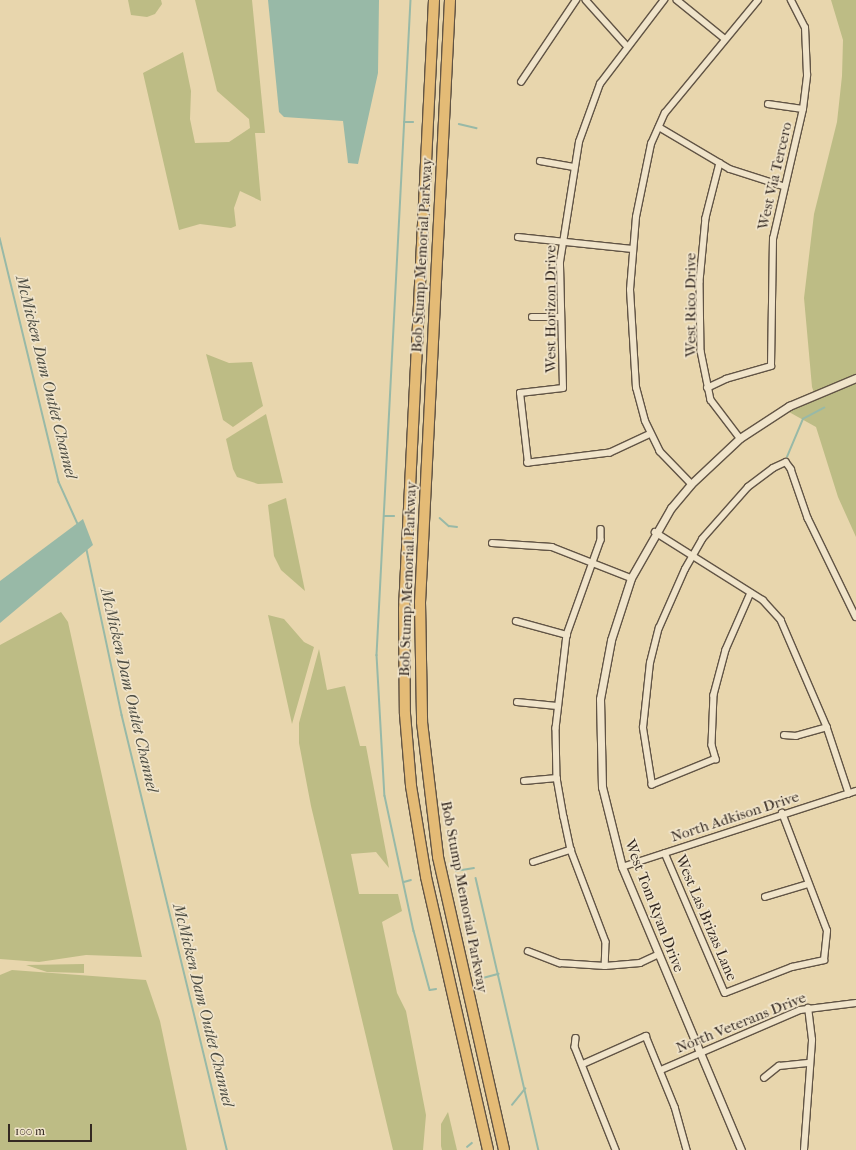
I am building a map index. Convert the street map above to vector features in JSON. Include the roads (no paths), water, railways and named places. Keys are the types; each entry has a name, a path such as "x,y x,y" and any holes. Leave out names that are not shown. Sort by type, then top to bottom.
{"highway":[{"name":"Bob Stump Memorial Parkway","path":"434,0 404,609 405,707 411,786 426,877 488,1150"},
{"name":"Bob Stump Memorial Parkway","path":"450,0 420,602 422,722 438,857 504,1150"}],"street":[{"path":"521,82 576,0"},
{"path":"586,0 627,46"},
{"name":"West Horizon Drive","path":"651,434 610,453 528,463 520,393 563,388 559,316 562,242 573,167 588,112 600,84 627,46 664,0"},
{"path":"677,0 724,38"},
{"path":"691,484 669,463 651,434 636,388 632,354 632,249 645,167 659,127 678,95 724,38 758,0"},
{"name":"West Via Tercero","path":"708,388 726,379 770,366 770,278 783,186 803,109 807,42 799,12 791,0"},
{"path":"768,104 803,109"},
{"path":"659,127 720,163 783,186"},
{"path":"540,161 573,167"},
{"name":"West Rico Drive","path":"720,163 706,218 700,282 701,351 711,400 740,438"},
{"path":"518,237 632,249"},
{"path":"532,317 559,316"},
{"name":"West Tom Ryan Drive","path":"741,1150 622,867 602,787 600,699 611,640 631,578 655,532 691,484 740,438 788,406 856,378"},
{"path":"751,593 726,650 714,695 712,738 716,759 652,785 643,728 650,663 659,628 692,556 717,520 748,487 786,462 856,617"},
{"path":"601,530 592,562 567,635 557,706 557,778 571,850 606,942 605,966"},
{"path":"655,532 751,593 781,620 827,727 849,793"},
{"path":"492,543 552,546 631,578"},
{"path":"516,621 567,635"},
{"path":"516,702 557,706"},
{"path":"784,735 827,727"},
{"path":"524,781 557,778"},
{"name":"North Adkison Drive","path":"622,867 782,813 856,791"},
{"path":"765,897 808,884 782,813"},
{"path":"533,862 571,850"},
{"name":"West Las Brizas Lane","path":"665,853 726,993 792,967 824,960 827,931 808,884"},
{"path":"528,951 560,963 605,966 640,963 659,954"},
{"name":"North Veterans Drive","path":"661,1070 700,1052 808,1008 856,1003"},
{"path":"804,1150 810,1063 811,1024 808,1008"},
{"path":"583,1064 646,1036 661,1070 687,1150"},
{"path":"576,1038 575,1046 616,1150"},
{"path":"764,1078 779,1066 810,1063"}],"waterway":[{"path":"411,0 377,655 385,796 414,931 430,990 436,989"},
{"path":"404,122 413,122"},
{"path":"459,124 477,128"},
{"name":"McMicken Dam Outlet Channel","path":"0,238 59,482 78,524"},
{"path":"787,457 803,419 824,408"},
{"path":"384,516 394,516"},
{"path":"440,518 449,526 457,527"},
{"name":"McMicken Dam Outlet Channel","path":"87,550 122,715 227,1150"},
{"path":"456,871 474,868"},
{"path":"476,878 539,1150"},
{"path":"404,882 411,880"},
{"path":"483,978 498,974"},
{"path":"512,1105 525,1089"},
{"path":"467,1147 472,1143"}]}
